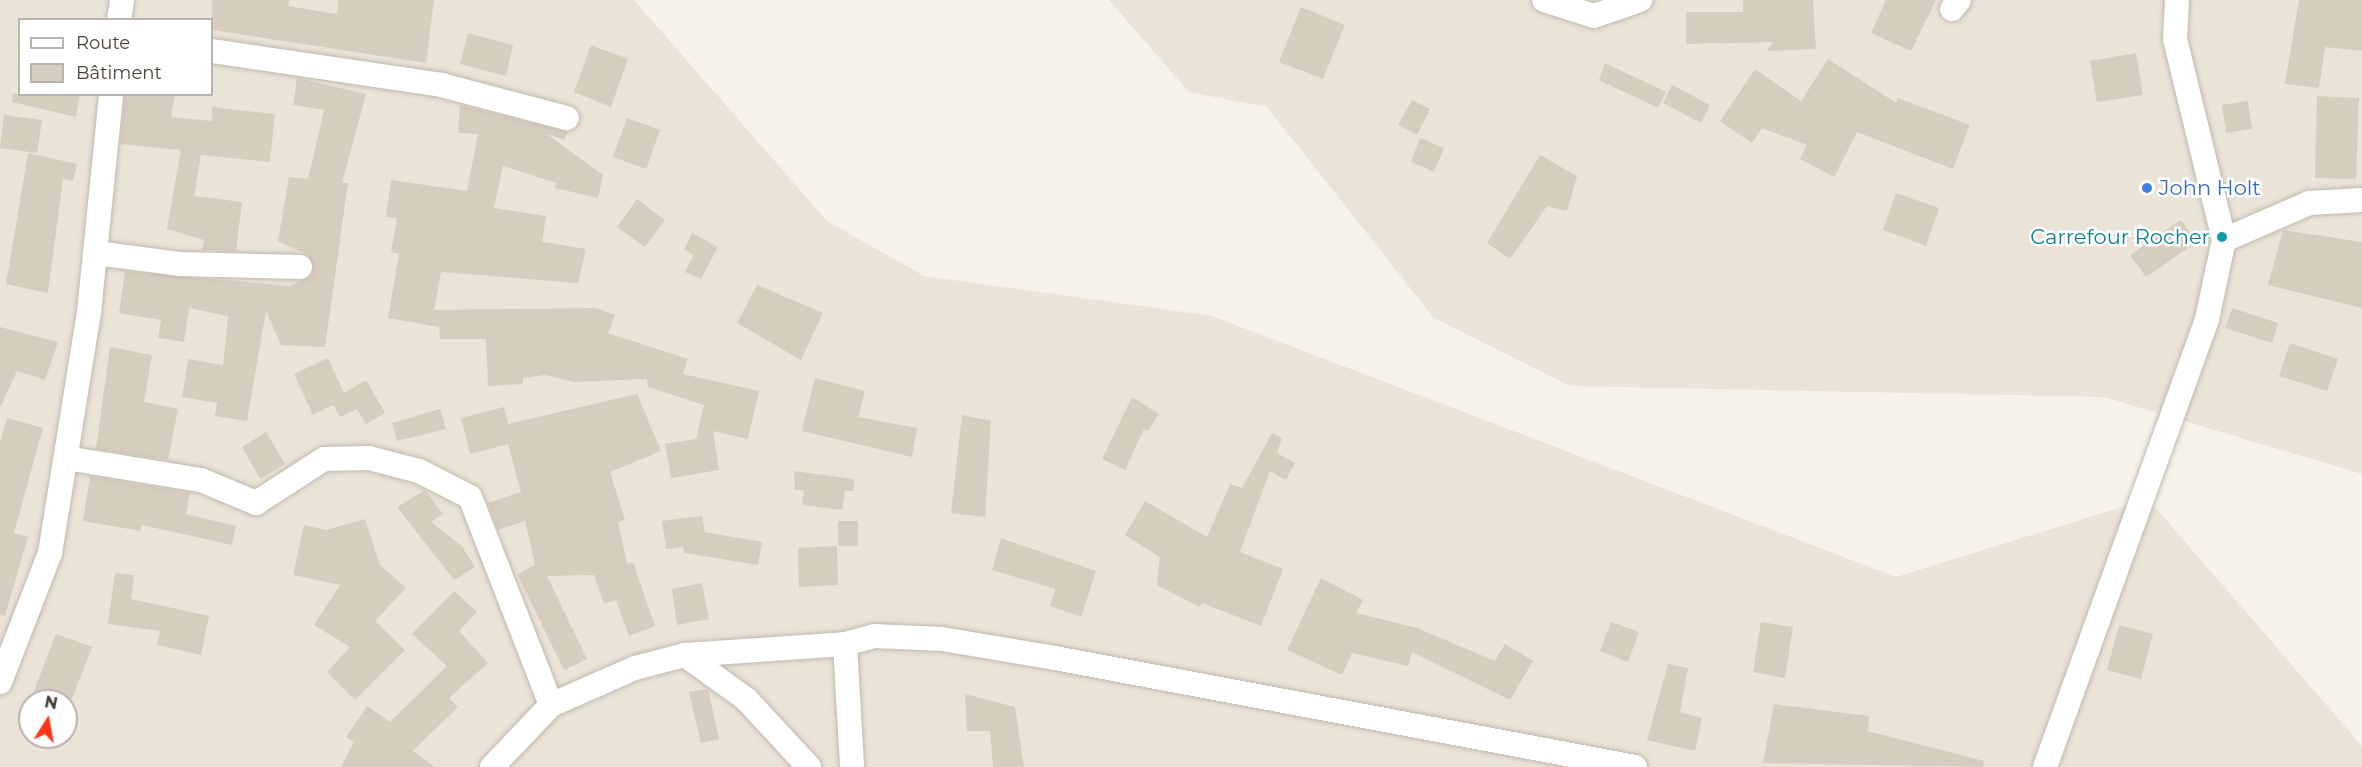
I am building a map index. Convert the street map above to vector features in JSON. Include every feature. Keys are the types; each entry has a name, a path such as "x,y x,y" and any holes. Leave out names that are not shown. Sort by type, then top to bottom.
{"street":[{"path":"119,18 122,0"},
{"path":"1544,0 1594,16 1640,0"},
{"path":"2045,767 2207,319 2224,240 2175,39 2177,0"},
{"path":"213,51 441,85 567,118"},
{"path":"0,682 50,553 96,252 111,96"},
{"path":"2224,240 2308,203 2362,200"},
{"path":"96,252 179,264 300,267"},
{"path":"66,458 201,480 256,504 324,459 369,458 419,471 470,497 551,705"},
{"path":"492,767 551,705 635,668 685,655 845,644 874,636 942,639 1635,767"},
{"path":"845,644 852,767"},
{"path":"685,655 746,699 809,767"}],"shaded area":[{"path":"0,0 634,0 827,221 924,276 1212,316 1896,577 2148,499 2362,746 2362,767 0,767"},
{"path":"1109,0 2362,0 2362,474 2104,397 1570,386 1434,318 1267,107 1189,92"}],"building":[{"path":"212,0 289,0 288,6 337,14 338,0 434,0 426,63 213,30"},
{"path":"1743,0 1813,0 1816,49 1767,51 1773,42 1686,44 1686,12 1743,12"},
{"path":"1886,0 1936,0 1911,51 1871,33"},
{"path":"2299,0 2362,0 2362,51 2325,47 2319,88 2285,84"},
{"path":"1301,7 1345,25 1323,79 1279,62"},
{"path":"468,33 513,45 506,76 460,64"},
{"path":"591,45 628,59 611,107 574,92"},
{"path":"2136,53 2143,95 2097,102 2090,61"},
{"path":"1828,59 1896,103 1898,98 1970,125 1953,169 1857,132 1834,177 1800,159 1807,145 1762,128 1752,143 1720,121 1755,69 1801,101"},
{"path":"1605,63 1666,92 1658,108 1599,80"},
{"path":"297,78 366,94 342,183 348,183 325,347 281,345 266,311 247,421 215,416 217,403 182,397 188,359 223,365 228,316 189,308 184,342 158,338 161,320 119,313 125,271 290,286 312,275 308,255 278,241 289,177 308,179 324,110 293,105"},
{"path":"1672,85 1710,105 1701,123 1663,103"},
{"path":"13,94 18,94 18,96 80,96 76,117 12,102"},
{"path":"125,96 175,96 171,117 212,121 212,107 275,114 270,162 201,155 194,196 242,202 236,251 202,250 204,240 167,229 181,150 120,144"},
{"path":"2317,96 2359,98 2356,179 2315,178"},
{"path":"1412,100 1430,109 1417,135 1398,125"},
{"path":"2248,101 2252,129 2226,133 2222,105"},
{"path":"460,105 567,132 565,140 547,134 603,175 598,198 555,188 556,183 503,166 494,208 546,216 542,242 586,249 578,283 441,272 434,310 596,308 615,315 608,333 688,359 683,374 759,391 748,439 713,431 719,470 671,478 665,444 696,439 704,405 648,387 647,379 574,382 545,375 523,378 523,384 488,386 486,339 440,339 439,327 388,318 399,254 391,252 397,218 386,217 391,180 467,191 478,134 458,133"},
{"path":"4,115 42,120 37,153 0,148"},
{"path":"627,118 660,130 646,169 613,157"},
{"path":"1420,138 1444,148 1434,172 1411,162"},
{"path":"28,153 77,164 73,181 63,179 48,293 6,284"},
{"path":"1540,155 1577,176 1567,211 1547,206 1510,259 1487,243"},
{"path":"1896,193 1939,208 1926,246 1883,230"},
{"path":"637,199 665,220 645,247 617,227"},
{"path":"2181,220 2197,242 2146,277 2130,255"},
{"path":"2283,230 2362,242 2362,308 2268,285"},
{"path":"692,233 718,247 701,279 685,272 694,255 684,250"},
{"path":"757,285 823,313 801,360 737,323"},
{"path":"2232,308 2278,323 2272,343 2225,328"},
{"path":"0,327 58,342 45,380 17,371 0,408"},
{"path":"2290,343 2338,359 2327,391 2279,376"},
{"path":"110,347 152,355 144,402 178,409 168,460 96,449"},
{"path":"328,358 344,393 366,380 385,413 366,424 357,409 340,417 333,405 313,415 294,374"},
{"path":"815,378 865,391 858,417 917,428 912,457 802,431"},
{"path":"637,394 661,451 610,472 625,520 618,522 627,564 633,562 655,626 629,636 616,600 604,604 594,575 547,576 587,659 564,670 517,574 535,565 525,521 498,530 488,503 521,492 508,444 470,454 461,418 504,407 508,424"},
{"path":"1132,397 1159,414 1148,431 1144,429 1125,470 1102,459"},
{"path":"440,409 446,429 397,441 392,423"},
{"path":"962,415 991,421 985,517 951,513"},
{"path":"7,418 43,428 14,533 28,537 5,616 0,615 0,442"},
{"path":"266,432 285,464 260,479 242,447"},
{"path":"1272,433 1282,438 1277,453 1295,463 1286,480 1270,471 1240,552 1283,569 1261,626 1202,603 1200,607 1157,585 1160,557 1125,535 1145,501 1207,537 1230,484 1242,488"},
{"path":"794,471 854,479 854,491 845,491 842,510 802,505 804,490 795,490"},
{"path":"90,476 190,493 186,514 236,526 232,545 142,525 141,531 83,521"},
{"path":"425,490 443,514 431,522 462,546 475,567 454,580 397,507"},
{"path":"702,516 705,532 762,542 758,565 684,553 683,547 666,549 662,521"},
{"path":"365,519 380,565 406,588 375,621 405,650 355,700 327,672 350,647 314,625 340,585 293,575 304,525 326,530"},
{"path":"838,521 858,521 858,546 838,546"},
{"path":"1001,538 1096,571 1081,617 1050,606 1055,589 992,570"},
{"path":"837,546 838,585 799,587 798,548"},
{"path":"115,573 134,575 131,599 209,616 201,655 157,645 160,631 108,624"},
{"path":"1321,578 1363,600 1356,613 1417,628 1495,661 1505,644 1533,661 1510,700 1412,652 1408,666 1352,653 1342,675 1287,650"},
{"path":"702,583 709,619 677,625 672,589"},
{"path":"454,591 477,612 459,631 488,663 449,698 458,707 413,751 435,767 341,767 354,742 346,737 367,706 390,722 447,666 412,634"},
{"path":"1611,622 1639,632 1628,662 1600,651"},
{"path":"1761,622 1793,627 1785,678 1753,672"},
{"path":"2119,625 2153,634 2141,679 2107,670"},
{"path":"56,634 92,647 76,689 35,689"},
{"path":"1668,664 1688,668 1680,712 1702,718 1695,751 1647,740"},
{"path":"708,689 719,739 701,743 689,692"},
{"path":"965,694 1015,707 1024,767 993,767 990,731 967,731"},
{"path":"1774,704 1869,716 1868,731 1984,761 1983,767 1763,763"}],"place":[{"name":"John Holt","path":"2147,188"},
{"name":"Carrefour Rocher","path":"2222,237"}]}
